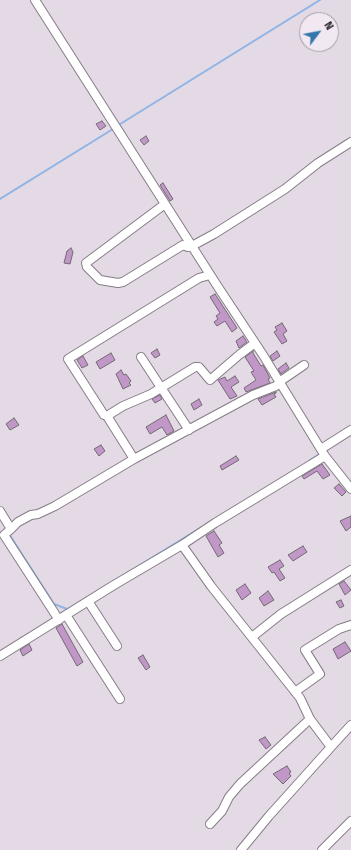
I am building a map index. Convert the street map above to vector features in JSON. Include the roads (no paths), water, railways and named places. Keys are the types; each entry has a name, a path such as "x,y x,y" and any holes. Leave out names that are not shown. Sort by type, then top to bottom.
{"street":[{"path":"35,0 255,343 323,452 351,489"},
{"path":"165,204 86,263 87,267 100,280 118,283 123,282 183,245 188,247 192,246 214,234 284,189 318,163 351,142"},
{"path":"134,459 68,359 199,278 210,275"},
{"path":"107,416 122,406 141,399 162,388 188,370 195,367 199,367 210,380 255,343"},
{"path":"141,357 189,430"},
{"path":"120,699 4,535 18,522 31,515 38,514 55,506 134,459 253,395 276,386 304,365"},
{"path":"0,656 182,545 323,452 351,430"},
{"path":"0,512 11,529"},
{"path":"182,545 211,586 300,698 310,718 331,747"},
{"path":"252,637 281,614 351,570"},
{"path":"88,601 117,646"},
{"path":"295,692 320,674 305,650 339,629 351,625"},
{"path":"210,824 222,811 228,797 240,784 310,718"},
{"path":"241,850 269,816 351,725"},
{"path":"322,850 351,821"}],"waterway":[{"path":"117,126 320,0"},
{"path":"0,199 113,129"},
{"path":"310,460 321,453"},
{"path":"58,615 202,527"},
{"path":"9,534 54,604 67,609"},
{"path":"46,623 54,618"}]}
